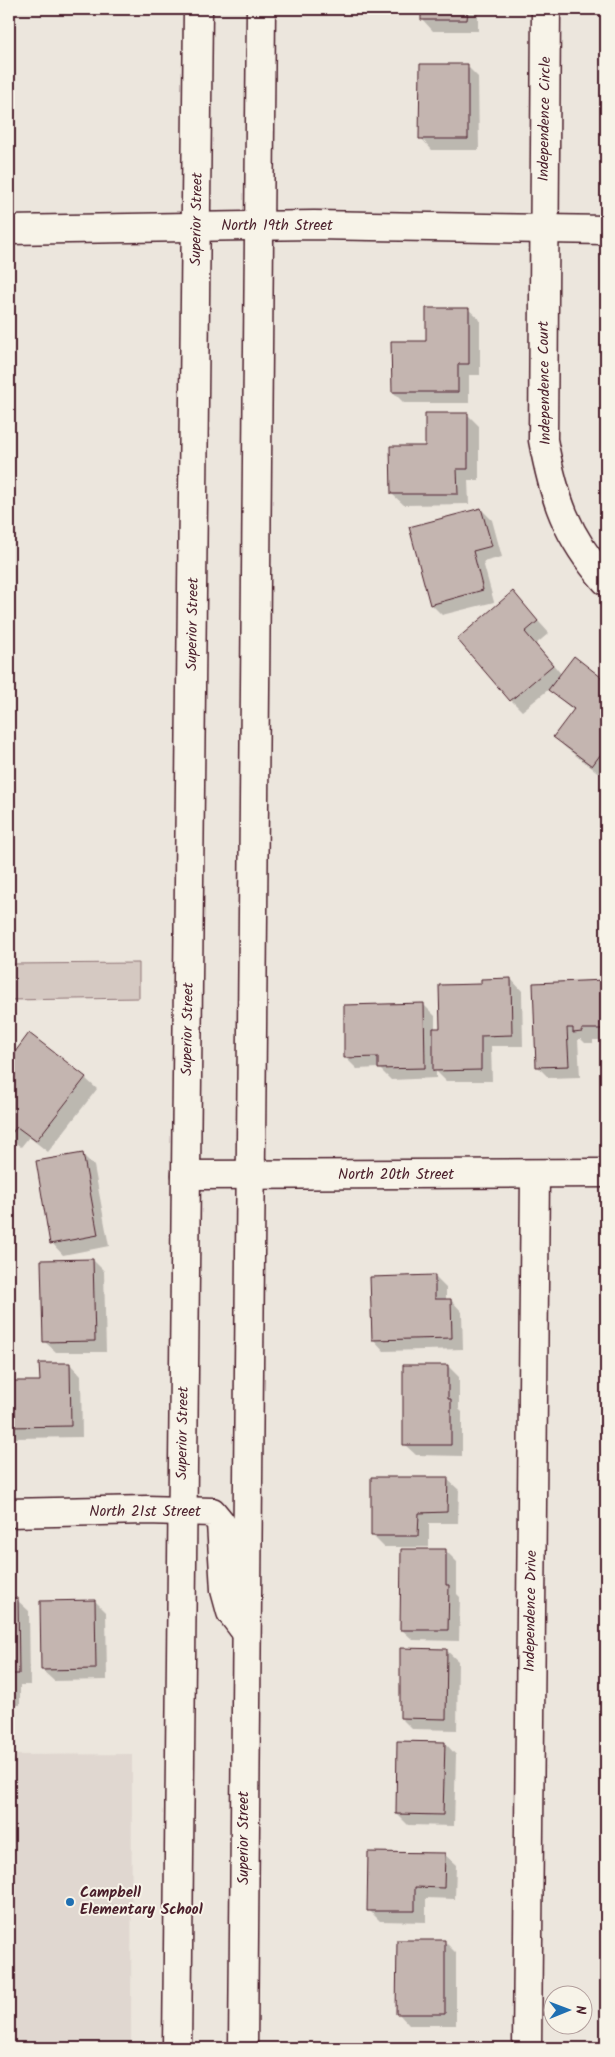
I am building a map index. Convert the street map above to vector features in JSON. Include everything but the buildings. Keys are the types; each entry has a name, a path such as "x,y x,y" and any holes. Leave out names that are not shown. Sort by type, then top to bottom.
{"main road":[{"name":"Superior Street","path":"177,2048 198,9"},
{"name":"Superior Street","path":"243,2048 261,9"},
{"name":"Independence Circle","path":"544,229 546,9"},
{"name":"North 19th Street","path":"9,230 314,225 606,230"},
{"name":"Independence Court","path":"544,229 543,440 552,484 567,526 589,562 606,580"},
{"name":"North 20th Street","path":"186,1174 250,1176 606,1172"},
{"name":"Independence Drive","path":"527,2048 535,1174"},
{"name":"North 21st Street","path":"9,1513 182,1510 212,1512 221,1523 225,1590 231,1612 246,1632"}],"shaded area":[{"path":"139,963 139,998 9,1000 9,964"},
{"name":"Campbell Elementary School","path":"132,1754 131,2048 9,2048 9,1755"}],"place":[{"name":"Campbell Elementary School","path":"70,1902"}]}
